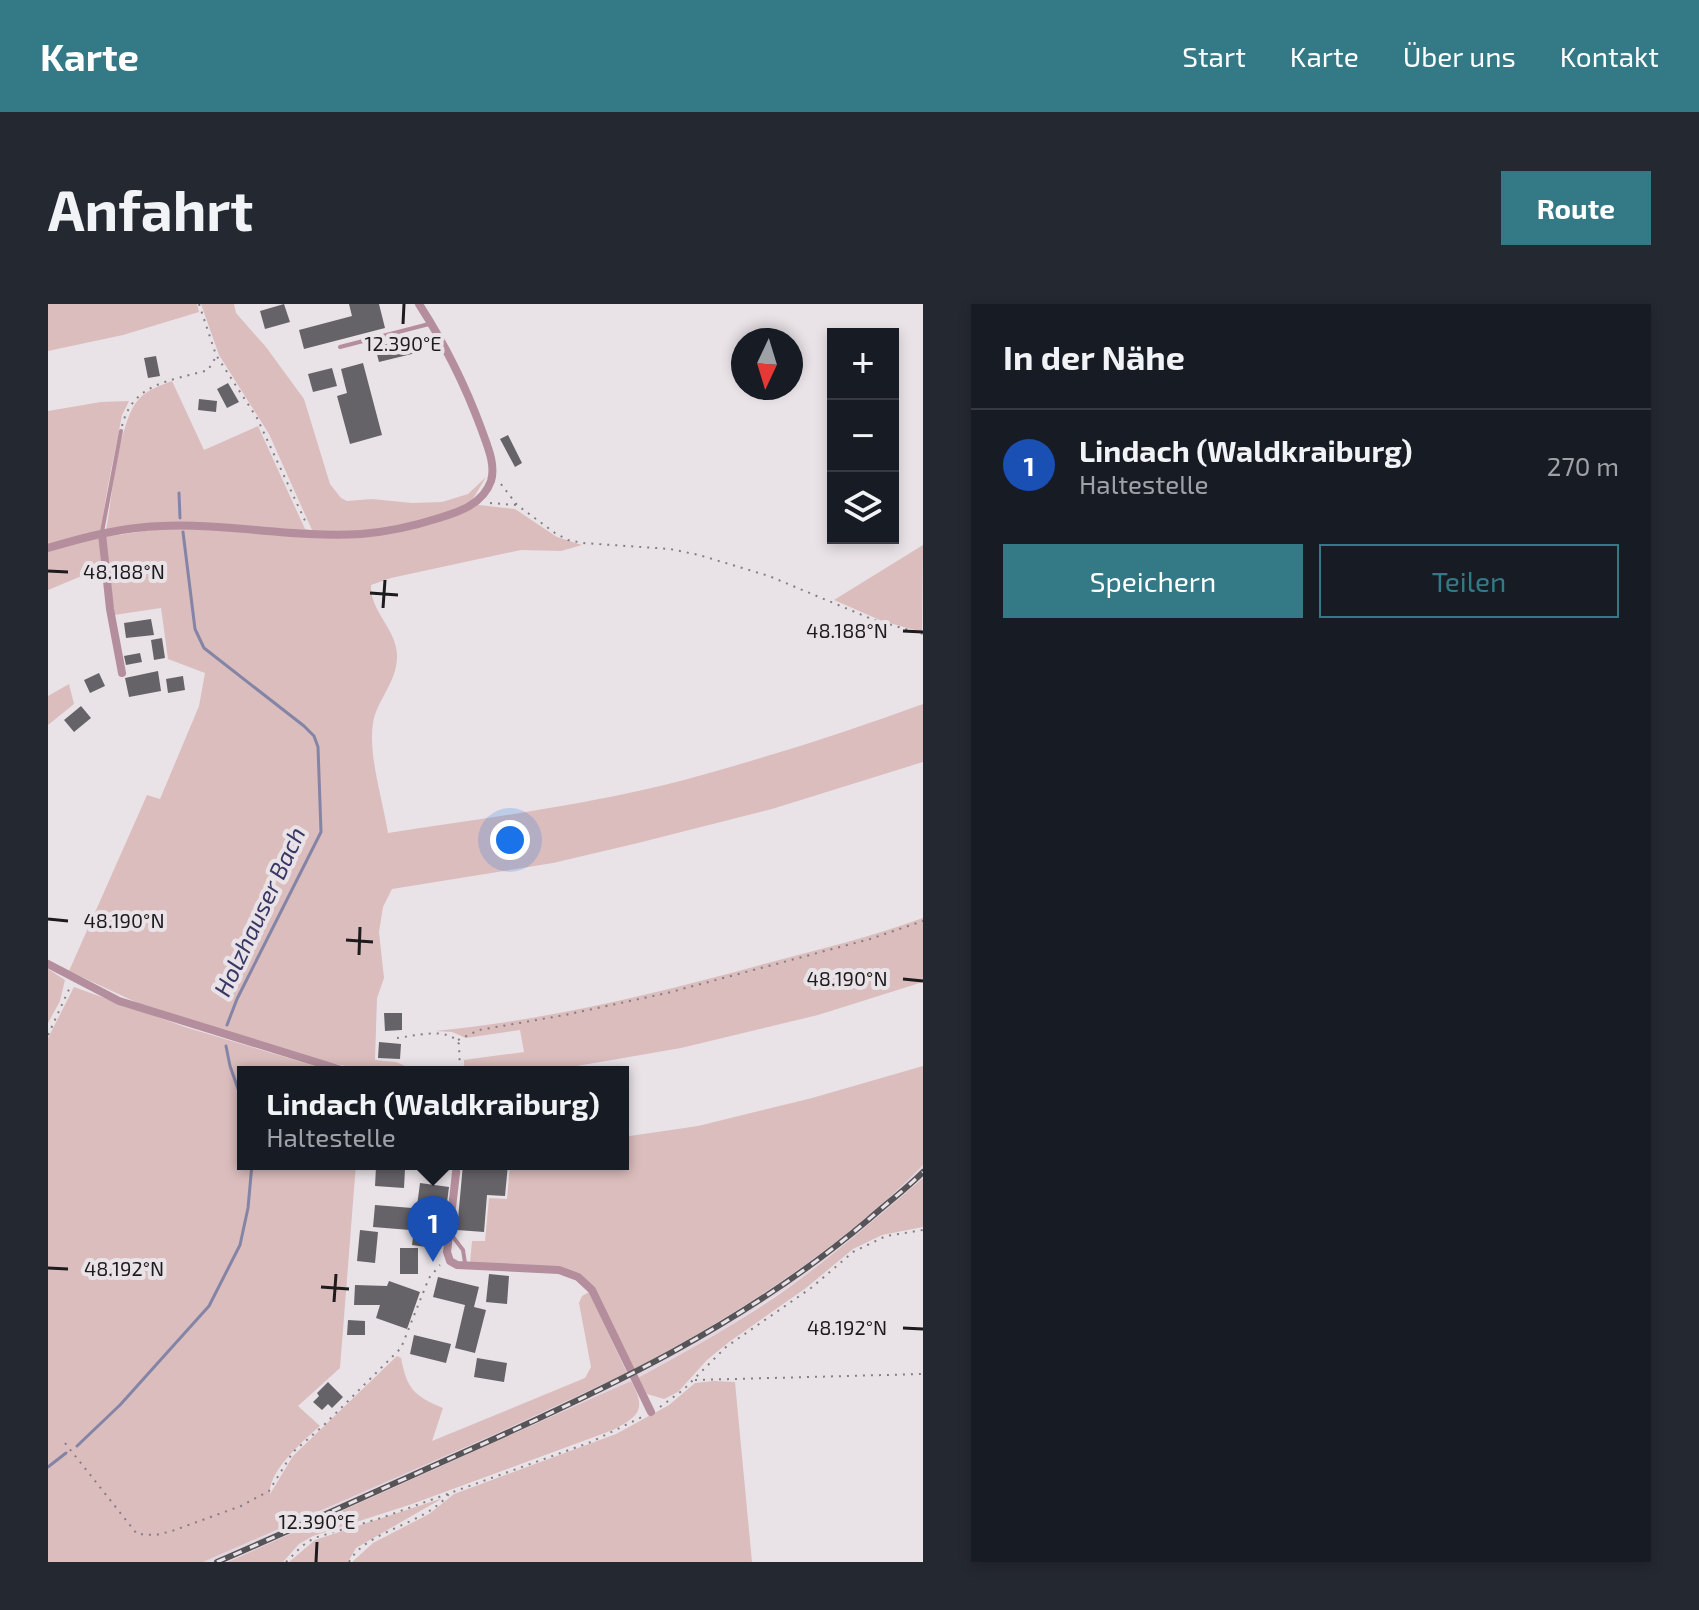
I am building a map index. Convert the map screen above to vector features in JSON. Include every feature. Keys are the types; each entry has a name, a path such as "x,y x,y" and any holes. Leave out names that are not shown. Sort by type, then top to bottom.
{"street":[{"path":"48,548 102,534 158,526 198,525 311,534 356,534 420,524 473,505 486,492 492,469 488,448 463,378 419,304"},
{"path":"102,534 110,609 122,673"},
{"path":"48,964 140,1008 328,1066"},
{"path":"456,1170 448,1256 453,1264 559,1270 582,1280 592,1290 651,1412"}],"lane":[{"path":"340,347 432,323"},
{"path":"102,534 121,431"},
{"path":"450,1233 463,1250 464,1266"}],"path":[{"path":"199,304 216,355 257,418 311,534"},
{"path":"121,431 125,416 141,392 170,379 208,370 216,355"},
{"path":"492,469 517,505 568,540 670,549 699,555 769,576 874,620 923,634"},
{"path":"473,505 517,505"},
{"path":"458,1040 479,1030 594,1010 681,990 870,939 923,921"},
{"path":"48,1035 74,979"},
{"path":"397,1038 444,1033 458,1040"},
{"path":"458,1040 460,1066"},
{"path":"286,1562 314,1538 591,1442 651,1412 673,1399 726,1347 811,1288 853,1252 886,1236 923,1230"},
{"path":"65,1443 137,1534 156,1535 241,1506 269,1491 293,1452 401,1348 429,1278 448,1256"},
{"path":"694,1380 923,1374"},
{"path":"349,1562 361,1547 432,1509 450,1493"}],"shaded area":[{"path":"48,304 197,304 199,312 123,335 48,351"},
{"path":"201,304 234,304 236,313 266,347 304,399 330,484 341,498 347,501 442,502 468,494 486,477 470,504 515,509 557,537 582,545 561,551 521,550 371,585 374,603 392,636 397,654 394,673 375,714 372,736 374,763 388,833 647,789 774,754 923,704 923,762 772,809 638,843 553,863 392,889 383,907 379,932 384,978 377,998 375,1060 405,1066 346,1066 317,1060 142,1005 69,971 147,795 160,799 199,706 205,673 168,659 161,608 114,615 105,537 151,530 106,530 121,441 132,409 139,399 150,390 172,381 204,450 258,426 305,529 312,530 269,434 219,355"},
{"path":"129,401 122,415 107,492 101,568 48,590 48,411 101,402"},
{"path":"923,545 922,632 882,621 834,600"},
{"path":"69,684 74,704 48,725 48,696"},
{"path":"923,918 923,982 818,1015 681,1048 577,1066 464,1066 464,1060 524,1052 520,1030 466,1038 452,1032 435,1031 560,1013 642,995"},
{"path":"48,969 65,980 60,1001 48,1023"},
{"path":"74,987 185,1027 315,1066 237,1066 237,1170 356,1170 340,1368 298,1406 320,1426 281,1466 270,1494 293,1456 397,1356 401,1358 413,1390 443,1408 432,1441 585,1378 591,1367 579,1303 582,1296 589,1292 627,1373 203,1562 48,1562 48,1038"},
{"path":"923,1066 923,1165 823,1252 711,1326 634,1369 580,1275 559,1267 470,1263 472,1241 485,1241 489,1198 507,1199 509,1170 629,1170 629,1136 698,1126"},
{"path":"923,1165 923,1178 852,1240 723,1330 638,1378 634,1369 720,1322 789,1277 847,1232"},
{"path":"923,1178 923,1227 882,1235 853,1249 806,1288 729,1342 707,1360 678,1392 664,1399 647,1394 638,1378 776,1296 844,1245"},
{"path":"627,1373 631,1381 503,1440 228,1562 203,1562 500,1432"},
{"path":"631,1381 639,1399 638,1411 629,1421 613,1430 412,1504 313,1536 299,1544 283,1562 228,1562"},
{"path":"735,1382 752,1562 352,1562 373,1543 429,1514 454,1494 616,1434 669,1405 695,1383"},
{"path":"443,1498 356,1548 348,1562 289,1562 315,1540"}],"building":[{"path":"284,304 290,322 265,329 260,311"},
{"path":"349,304 379,304 385,328 304,349 299,330 352,316"},
{"path":"420,336 424,351 379,362 375,347"},
{"path":"156,356 160,376 148,378 144,358"},
{"path":"363,363 382,435 350,444 337,396 347,393 341,369"},
{"path":"332,368 337,386 313,392 308,374"},
{"path":"228,383 239,402 227,408 217,389"},
{"path":"199,399 217,401 216,412 198,410"},
{"path":"508,435 522,463 515,467 500,439"},
{"path":"151,619 154,635 126,638 124,623"},
{"path":"162,638 165,658 154,660 151,640"},
{"path":"140,653 142,662 126,665 124,656"},
{"path":"158,671 161,691 129,697 125,678"},
{"path":"99,673 105,686 90,693 84,680"},
{"path":"183,676 185,690 168,693 166,679"},
{"path":"81,706 91,718 74,732 64,720"},
{"path":"384,1013 402,1013 402,1030 385,1031"},
{"path":"379,1042 401,1044 400,1059 378,1058"},
{"path":"376,1170 405,1170 404,1188 375,1186"},
{"path":"462,1170 507,1170 505,1196 487,1195 484,1232 457,1230"},
{"path":"420,1183 449,1187 441,1249 412,1245"},
{"path":"375,1205 412,1208 410,1230 373,1227"},
{"path":"360,1230 378,1232 375,1263 357,1261"},
{"path":"400,1248 418,1248 418,1274 400,1274"},
{"path":"489,1274 509,1276 507,1304 486,1302"},
{"path":"438,1277 479,1287 474,1307 486,1310 475,1353 455,1348 465,1305 433,1297"},
{"path":"389,1281 420,1292 407,1329 376,1318 380,1305 354,1305 355,1285 387,1286"},
{"path":"348,1320 365,1321 365,1335 347,1335"},
{"path":"414,1335 451,1344 446,1363 410,1354"},
{"path":"477,1358 507,1363 504,1382 474,1377"},
{"path":"328,1382 343,1397 332,1408 328,1404 322,1410 313,1402"}],"waterway":[{"name":"Holzhauser Bach","path":"179,493 180,518"},
{"name":"Holzhauser Bach","path":"183,532 195,629 204,648 304,726 314,736 318,747 321,832 227,1025"},
{"name":"Holzhauser Bach","path":"226,1046 237,1086"},
{"name":"Holzhauser Bach","path":"77,1446 120,1405 209,1306 240,1245 251,1170"},
{"name":"Holzhauser Bach","path":"48,1467 66,1453"}],"railway":[{"path":"217,1562 515,1430 673,1352 724,1323 821,1257 923,1172"}],"place":[{"name":"Lindach (Waldkraiburg)","path":"433,1262"}]}
